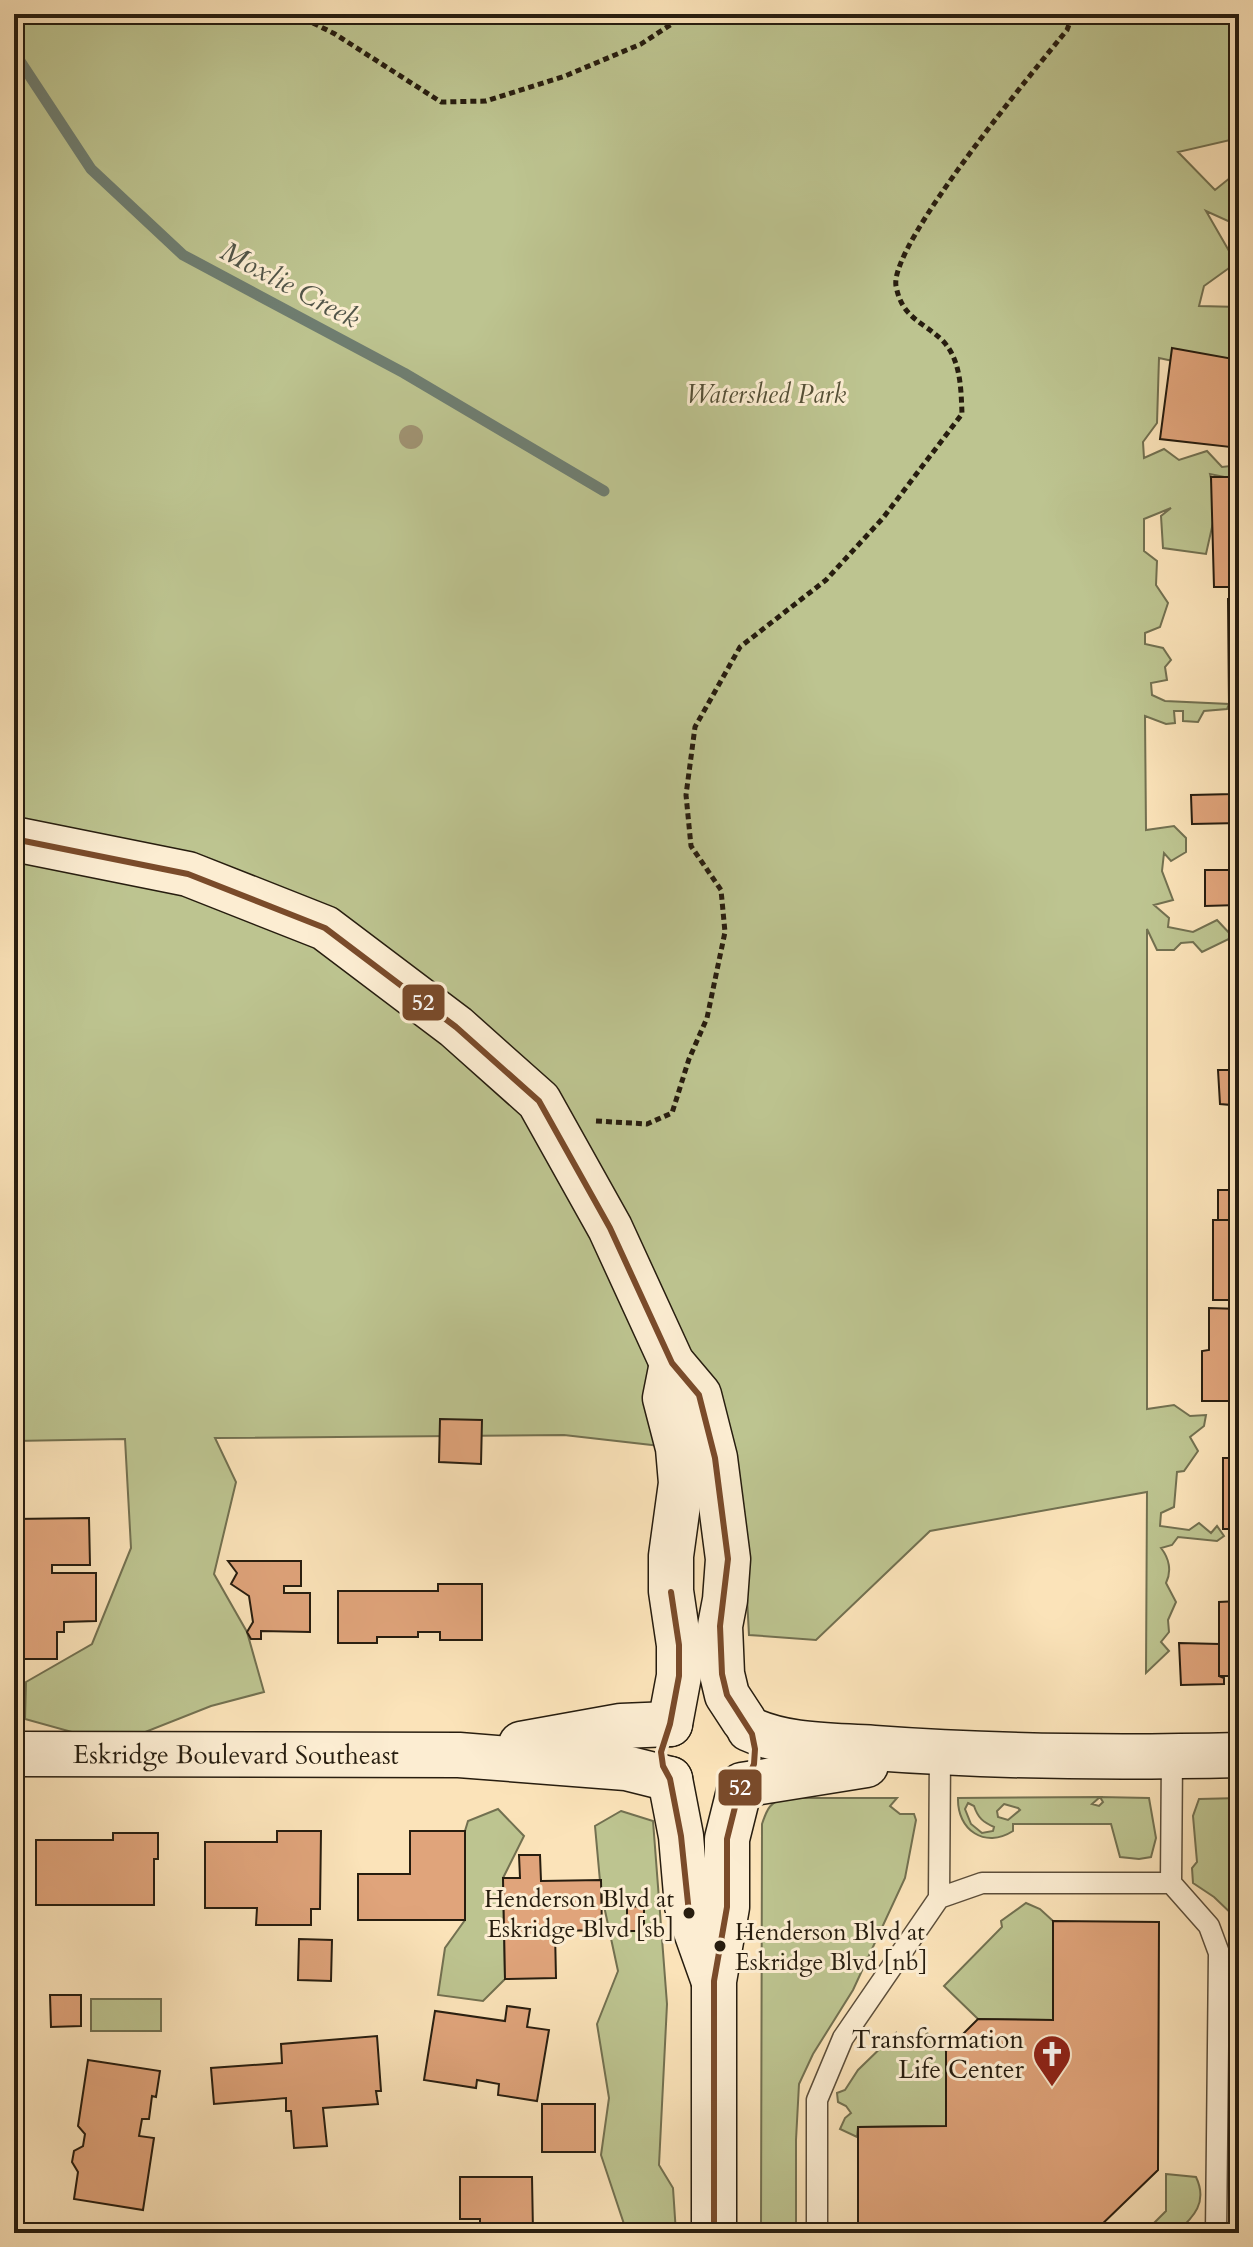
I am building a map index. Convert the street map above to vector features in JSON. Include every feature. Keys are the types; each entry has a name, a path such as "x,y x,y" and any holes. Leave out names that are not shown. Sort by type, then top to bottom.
{"main road":[{"path":"14,839 188,874 325,928 456,1027 539,1101 610,1228 672,1363 699,1395 715,1458 728,1559 720,1626 722,1674 727,1695 746,1725 755,1749 754,1764 741,1786 724,1797 709,1799 694,1797 680,1790 663,1766 661,1752 679,1676 671,1556 681,1483 678,1448 665,1398 672,1363"},
{"path":"670,1724 680,1715 706,1705 733,1712 746,1725 768,1738 795,1743 940,1753 1239,1755"},
{"name":"Eskridge Boulevard Southeast","path":"459,1755 621,1726 670,1724"},
{"path":"741,1786 940,1753"},
{"name":"Eskridge Boulevard Southeast","path":"14,1754 459,1755 626,1768 670,1779"},
{"path":"670,1779 681,1836 687,1906 714,1981"},
{"path":"714,2233 714,1981 727,1907 727,1839 741,1786"}],"lane":[{"path":"817,2233 817,2100 843,2038 939,1898 940,1753"},
{"path":"1172,1756 1171,1883 1209,1926 1219,1953 1216,2233"},
{"path":"939,1898 982,1883 1171,1883"}],"path":[{"path":"295,14 335,34 441,102 486,101 565,76 641,44 687,14"},
{"path":"539,1101 598,1122 647,1124 672,1113 689,1059 707,1018 725,932 721,890 691,846 686,795 695,727 740,647 826,580 883,518 962,414 960,373 944,341 908,315 895,284 906,250 976,142 1067,30 1073,14"}],"green space":[{"name":"Watershed Park","path":"14,14 1239,14 1239,138 1178,152 1215,190 1236,173 1239,174 1239,226 1206,211 1236,263 1204,286 1199,306 1239,307 1239,370 1159,358 1157,423 1143,442 1144,458 1164,449 1179,460 1207,451 1222,467 1239,465 1239,480 1210,474 1217,505 1206,554 1163,548 1161,516 1171,508 1144,519 1144,551 1157,561 1156,585 1168,603 1160,627 1145,633 1145,644 1163,648 1171,660 1165,667 1167,680 1151,683 1152,695 1165,701 1229,704 1227,709 1204,711 1198,722 1183,721 1183,711 1174,711 1175,723 1166,724 1145,716 1146,830 1174,826 1186,838 1186,852 1171,861 1164,853 1162,871 1173,900 1154,905 1169,918 1168,927 1193,932 1217,920 1233,937 1202,952 1193,942 1181,943 1174,950 1157,950 1147,929 1147,1409 1174,1405 1190,1416 1206,1415 1204,1426 1190,1437 1198,1451 1184,1471 1177,1472 1174,1507 1161,1513 1160,1526 1189,1530 1199,1523 1211,1533 1217,1526 1224,1536 1217,1541 1178,1537 1172,1545 1161,1548 1169,1565 1166,1583 1176,1602 1168,1620 1169,1632 1161,1642 1169,1651 1146,1673 1147,1492 930,1531 816,1640 749,1635 743,1523 678,1448 564,1435 215,1438 236,1482 214,1574 247,1632 264,1692 211,1706 115,1744 25,1719 26,1682 92,1644 131,1548 125,1439 14,1441"},
{"path":"1100,1797 1149,1798 1156,1838 1151,1857 1139,1859 1120,1857 1111,1824 1013,1824 1013,1831 1003,1836 983,1837 962,1819 958,1798","holes":["1100,1797 1103,1802 1099,1806 1092,1804","968,1803 974,1806 981,1819 994,1827 993,1831 982,1833 971,1824 965,1809","1004,1804 1018,1808 1020,1810 1008,1820 998,1817 997,1811"]},
{"path":"787,1798 897,1798 890,1806 900,1814 914,1814 916,1820 905,1878 853,1990 813,2054 799,2084 796,2233 761,2233 762,1824 770,1806"},
{"path":"1239,1798 1239,1921 1214,1897 1193,1883 1192,1868 1197,1862 1193,1816 1199,1799"},
{"path":"498,1809 524,1836 503,1878 505,1979 483,2001 438,1995 445,1948 465,1920 465,1831 468,1821"},
{"path":"621,1811 653,1821 667,2004 659,2165 673,2188 676,2233 627,2233 601,2155 609,2098 597,2024 618,1971 601,1892 595,1826"},
{"path":"1026,1903 1040,1909 1053,1921 1053,2020 978,2019 944,1986 1002,1927 1001,1921"},
{"path":"91,1999 161,1999 161,2031 91,2031"},
{"path":"896,2033 899,2045 911,2047 924,2039 927,2033 946,2051 946,2126 858,2127 857,2137 840,2129 851,2113 838,2102 837,2093 845,2090 858,2070"},
{"path":"1166,2174 1196,2177 1200,2201 1176,2233 1144,2233 1166,2211"}],"building":[{"path":"1172,348 1239,360 1239,448 1160,439"},
{"path":"1211,477 1239,477 1239,587 1214,587"},
{"path":"1228,599 1239,599 1239,703 1229,704"},
{"path":"1233,784 1239,784 1239,823 1192,824 1191,795 1233,794"},
{"path":"1239,837 1238,941 1238,905 1205,906 1205,870 1238,870"},
{"path":"1218,1070 1239,1070 1239,1161 1232,1161 1231,1105 1220,1104"},
{"path":"1218,1190 1239,1190 1239,1220 1218,1220"},
{"path":"1213,1220 1239,1220 1239,1300 1213,1300"},
{"path":"1209,1308 1239,1309 1239,1401 1202,1401 1202,1351 1209,1350"},
{"path":"440,1419 482,1420 481,1464 439,1462"},
{"path":"1223,1458 1239,1458 1239,1529 1223,1529"},
{"path":"89,1518 90,1565 52,1565 52,1573 96,1573 96,1621 64,1622 64,1632 57,1632 57,1659 19,1659 19,1580 14,1580 14,1519"},
{"path":"228,1561 301,1561 301,1586 284,1586 284,1593 310,1593 310,1632 261,1631 261,1639 251,1639 247,1632 253,1622 249,1596 231,1584 237,1573"},
{"path":"438,1584 482,1584 482,1640 440,1640 440,1632 418,1632 418,1637 377,1637 377,1643 338,1643 338,1591 438,1591"},
{"path":"1239,1601 1239,1676 1219,1676 1219,1602"},
{"path":"1179,1643 1219,1644 1219,1676 1224,1678 1224,1684 1181,1685"},
{"path":"277,1831 321,1831 320,1909 311,1909 311,1925 256,1925 257,1908 205,1908 205,1842 277,1842"},
{"path":"410,1831 465,1831 465,1920 358,1920 358,1874 410,1874"},
{"path":"113,1833 158,1833 158,1859 154,1859 154,1905 36,1905 36,1840 113,1840"},
{"path":"519,1855 540,1855 541,1881 601,1880 602,1930 555,1931 556,1978 505,1979 503,1878 520,1878"},
{"path":"644,1906 644,1931 627,1931 627,1907"},
{"name":"Transformation Life Center","path":"1053,1921 1159,1922 1158,2170 1094,2232 858,2231 858,2127 946,2126 946,2051 978,2019 1053,2020"},
{"path":"299,1939 332,1940 331,1981 298,1980"},
{"path":"50,1995 81,1995 81,2026 51,2027"},
{"path":"507,2006 530,2009 527,2027 549,2030 537,2101 498,2095 499,2084 477,2080 476,2088 424,2080 435,2011 505,2021"},
{"path":"377,2036 381,2091 376,2091 378,2104 323,2108 327,2146 294,2148 291,2111 286,2111 286,2098 214,2104 211,2068 282,2063 281,2044"},
{"path":"88,2060 160,2071 149,2119 142,2119 139,2136 154,2138 143,2210 74,2199 78,2172 72,2162 74,2151 83,2146 85,2134 78,2126"},
{"path":"542,2104 595,2104 595,2152 542,2152"},
{"path":"460,2177 532,2177 533,2232 550,2233 480,2233 480,2219 460,2219"}],"waterway":[{"name":"Moxlie Creek","path":"14,52 91,169 183,255 404,373 604,491"}],"transit line":[{"name":"52","path":"14,839 188,874 325,928 456,1027 539,1101 610,1228 672,1363 699,1395 715,1458 728,1559 720,1626 722,1674 727,1695 752,1734 755,1749 754,1764 740,1787 727,1839 727,1907 714,1981 714,2233"},
{"name":"52","path":"671,1592 679,1645 679,1676 661,1752 663,1766 670,1779 681,1836 689,1913"}],"place":[{"name":"Henderson Blvd at Eskridge Blvd [sb]","path":"689,1913"},
{"name":"Henderson Blvd at Eskridge Blvd [nb]","path":"720,1946"},
{"name":"Transformation Life Center","path":"1052,2088"}]}
